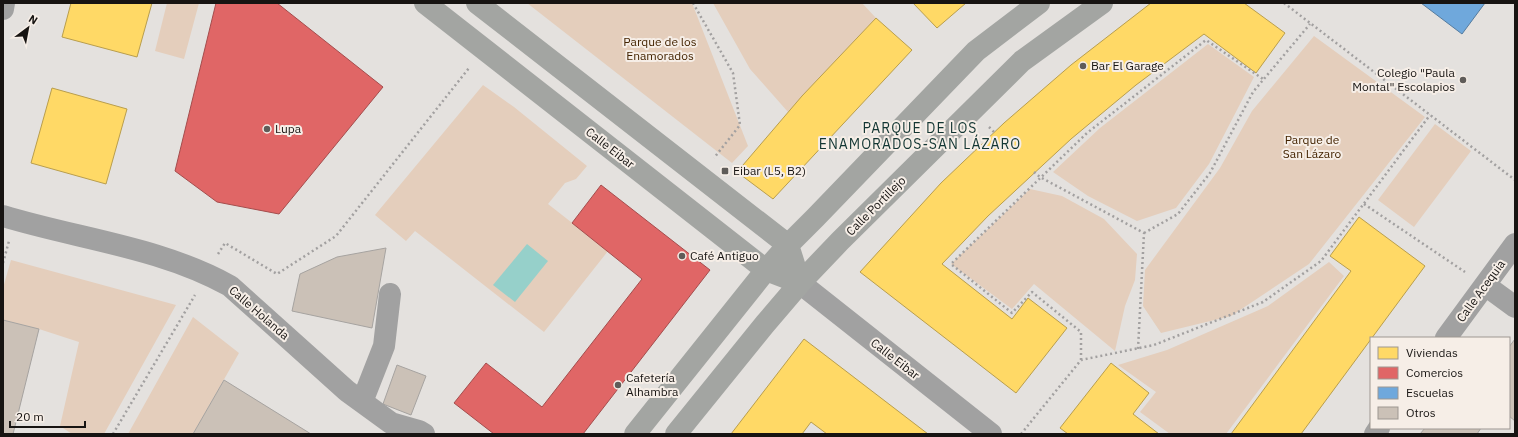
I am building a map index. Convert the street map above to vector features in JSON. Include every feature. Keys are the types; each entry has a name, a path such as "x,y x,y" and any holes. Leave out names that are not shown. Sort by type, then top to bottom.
{"main road":[{"name":"Calle Eibar","path":"425,3 766,270 800,283"},
{"path":"477,3 788,245 800,283"},
{"path":"635,434 766,270 788,245 816,218 976,51 1039,3"},
{"name":"Calle Portillejo","path":"676,434 800,283 1022,61 1102,3"}],"street":[{"path":"3,9 4,3"},
{"name":"Calle Holanda","path":"3,216 158,256 207,273 230,286 347,391 391,423 421,432"},
{"name":"Calle Acequia","path":"1447,337 1515,244"},
{"name":"Calle Eibar","path":"800,283 991,434"},
{"path":"1485,286 1515,307"},
{"path":"366,405 384,346 390,294"}],"path":[{"path":"693,3 733,73 740,125 700,176"},
{"path":"1284,3 1515,180"},
{"path":"1144,233 1178,214 1210,173 1253,92 1310,24"},
{"path":"1021,434 1081,360 1081,332 1032,292 1012,313 951,264 1086,133 1206,40 1263,79"},
{"path":"113,434 225,243 277,274 336,236 484,49"},
{"path":"1081,360 1154,345 1263,302 1321,261 1430,115"},
{"path":"1034,172 1040,177 1144,233"},
{"path":"1364,204 1485,286"},
{"path":"1138,348 1144,233"}],"green space":[{"path":"167,3 199,3 184,59 155,51"},
{"name":"Parque de los Enamorados","path":"527,3 692,3 748,146 732,163"},
{"path":"713,3 862,3 876,18 788,112 750,69"},
{"name":"Parque de San Lázaro","path":"1314,36 1425,117 1309,264 1231,316 1161,333 1143,306 1145,270 1220,168 1252,111"},
{"path":"1208,44 1254,77 1209,164 1176,208 1137,221 1088,196 1053,172 1100,128"},
{"path":"483,85 514,107 587,166 576,179 565,183 548,204 608,251 544,332 415,231 406,241 375,215"},
{"path":"1435,124 1471,151 1414,227 1378,200"},
{"path":"1030,189 1062,196 1104,219 1137,254 1135,280 1125,306 1115,351 1034,284 1012,309 951,264"},
{"path":"11,260 176,305 104,434 72,434 60,426 79,342 39,329 3,320 3,288"},
{"path":"1329,262 1344,276 1226,434 1170,434 1140,412 1156,392 1118,365 1167,350 1268,306"},
{"path":"193,317 239,353 193,434 128,434"}],"water":[{"path":"527,244 548,261 515,302 493,285"}],"building: Viviendas":[{"path":"71,3 152,3 137,57 62,37"},
{"path":"913,3 966,3 937,28"},
{"path":"1151,3 1244,3 1285,33 1256,73 1204,34 1136,85 1071,139 988,216 942,264 1012,319 1028,298 1067,328 1016,393 860,272 941,183 1004,123 1071,65"},
{"path":"876,18 912,50 773,199 737,172 802,96"},
{"path":"52,88 127,109 106,184 31,163"},
{"path":"1359,217 1425,266 1373,337 1370,337 1370,341 1301,434 1231,434 1351,271 1330,256"},
{"path":"804,339 928,434 827,434 811,422 802,434 731,434"},
{"path":"1111,363 1149,393 1133,414 1159,434 1068,434 1060,428"}],"building: Comercios":[{"name":"Lupa","path":"216,3 277,3 383,87 279,214 217,202 175,171"},
{"path":"601,185 710,270 583,434 494,434 454,403 486,363 542,407 642,279 572,223"}],"building: Escuelas":[{"path":"1421,3 1485,3 1462,34"}],"building: Otros":[{"path":"386,248 372,328 292,311 300,274 337,257"},
{"path":"3,320 39,329 13,434 3,434"},
{"path":"1515,339 1515,421 1510,417 1510,346"},
{"path":"397,365 426,376 411,415 383,404"},
{"path":"224,380 311,434 193,434"},
{"path":"1424,429 1480,429 1477,434 1420,434"}],"place":[{"name":"Bar El Garage","path":"1083,66"},
{"name":"Colegio \"Paula Montal\" Escolapios","path":"1463,80"},
{"name":"Lupa","path":"267,129"},
{"name":"Eibar (L5, B2)","path":"725,171"},
{"name":"Café Antiguo","path":"682,256"},
{"name":"Cafetería Alhambra","path":"618,385"}],"district":[{"name":"PARQUE DE LOS ENAMORADOS-SAN LÁZARO","path":"920,136"}]}
